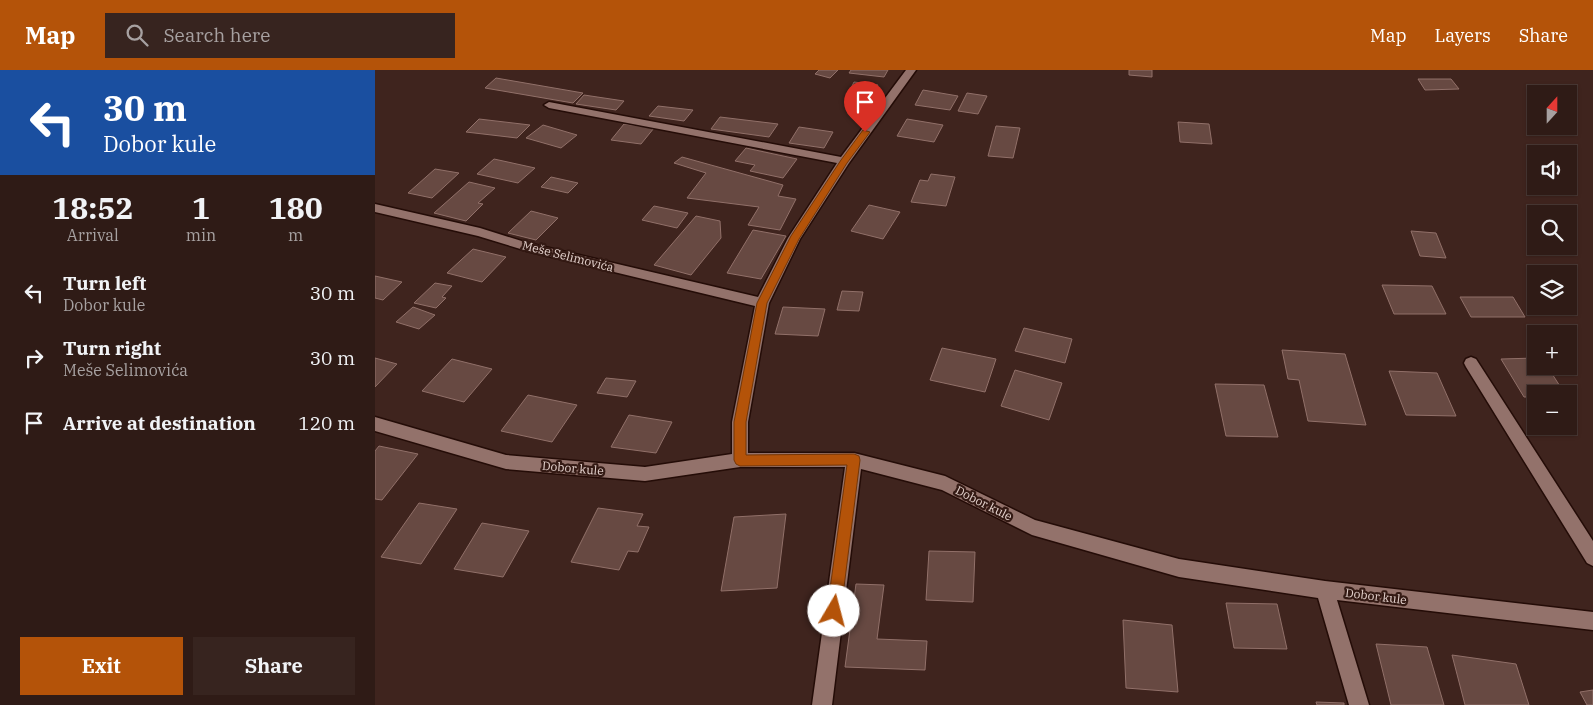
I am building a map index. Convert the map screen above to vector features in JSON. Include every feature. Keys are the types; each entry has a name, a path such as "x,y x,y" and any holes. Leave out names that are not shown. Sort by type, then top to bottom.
{"street":[{"path":"740,460 740,422 762,303 794,238 844,162 911,70"},
{"path":"549,105 844,162"},
{"name":"Meše Selimovića","path":"375,208 480,232 527,247 762,303"},
{"path":"1471,363 1593,556"},
{"name":"Dobor kule","path":"375,424 506,462 645,474 740,460 854,460 945,483 1032,528 1179,568 1325,590 1593,621"},
{"path":"822,705 854,460"},
{"path":"1325,590 1359,705"}],"building":[{"path":"819,70 838,70 830,78 815,74"},
{"path":"851,70 888,70 884,77 849,73"},
{"path":"1129,70 1152,70 1152,77 1129,75"},
{"path":"496,78 583,93 573,103 485,88"},
{"path":"1418,79 1451,79 1459,89 1425,90"},
{"path":"854,82 878,85 871,99 847,96"},
{"path":"923,90 958,96 950,110 915,105"},
{"path":"967,93 987,96 978,114 958,111"},
{"path":"584,95 624,101 616,110 576,104"},
{"path":"658,106 693,110 684,121 649,116"},
{"path":"720,117 778,124 769,137 711,129"},
{"path":"479,119 530,125 517,138 466,132"},
{"path":"907,119 943,125 934,142 897,136"},
{"path":"1178,122 1209,124 1212,144 1180,142"},
{"path":"624,124 654,128 641,144 611,140"},
{"path":"543,125 577,135 561,148 526,138"},
{"path":"996,126 1020,128 1013,158 988,156"},
{"path":"799,127 833,132 824,148 789,143"},
{"path":"746,148 797,159 783,178 750,171 755,165 735,161"},
{"path":"682,157 783,185 778,196 796,199 780,230 748,225 759,207 687,198 706,173 674,163"},
{"path":"494,159 535,168 518,183 477,174"},
{"path":"435,169 459,173 432,198 408,193"},
{"path":"931,174 955,177 946,206 911,202 920,180 928,181"},
{"path":"551,177 578,183 568,193 541,187"},
{"path":"469,182 495,188 478,203 483,204 466,221 434,213"},
{"path":"869,205 900,212 883,239 851,231"},
{"path":"654,206 688,213 677,228 642,220"},
{"path":"531,211 558,218 536,240 508,233"},
{"path":"696,216 720,221 721,238 691,275 654,265"},
{"path":"753,230 786,236 761,279 727,273"},
{"path":"1411,231 1436,233 1446,258 1420,256"},
{"path":"473,249 506,257 482,282 447,273"},
{"path":"375,276 402,282 383,300 375,298"},
{"path":"435,283 452,286 442,297 446,298 436,308 414,303"},
{"path":"1382,285 1432,286 1446,314 1394,314"},
{"path":"842,291 863,292 859,311 837,310"},
{"path":"1460,297 1513,297 1525,317 1471,317"},
{"path":"413,307 435,315 419,329 396,322"},
{"path":"783,307 825,309 818,336 775,334"},
{"path":"1024,328 1072,339 1065,363 1015,351"},
{"path":"942,348 996,359 985,392 930,380"},
{"path":"1282,350 1345,354 1366,425 1308,421 1299,380 1288,379"},
{"path":"375,358 397,364 375,387"},
{"path":"1527,358 1527,375 1553,375 1559,385 1527,385 1527,397 1524,397 1501,359"},
{"path":"452,359 492,369 464,402 422,391"},
{"path":"1015,370 1062,383 1049,420 1001,406"},
{"path":"1389,371 1437,373 1456,416 1406,415"},
{"path":"606,378 636,381 627,397 597,393"},
{"path":"1215,384 1264,385 1278,437 1226,436"},
{"path":"528,395 577,405 552,442 501,431"},
{"path":"629,415 672,422 656,453 611,447"},
{"path":"379,446 418,454 382,500 375,499 375,451"},
{"path":"419,503 457,509 421,564 381,557"},
{"path":"598,508 643,514 637,526 649,527 638,552 628,551 619,570 571,562"},
{"path":"786,514 777,588 721,591 734,517"},
{"path":"482,523 529,531 503,577 454,569"},
{"path":"929,551 975,552 973,602 926,600"},
{"path":"856,584 884,585 877,639 927,641 925,670 845,667"},
{"path":"1226,603 1277,604 1287,649 1234,648"},
{"path":"1123,620 1172,625 1178,692 1126,688"},
{"path":"1376,644 1427,647 1444,705 1391,705"},
{"path":"1452,655 1516,664 1529,705 1465,705"},
{"path":"1593,690 1593,705 1587,705 1580,692"},
{"path":"1316,702 1344,703 1344,705 1317,705"}],"route":[{"path":"834,611 854,460 740,460 740,422 762,303 794,238 865,132"}]}
